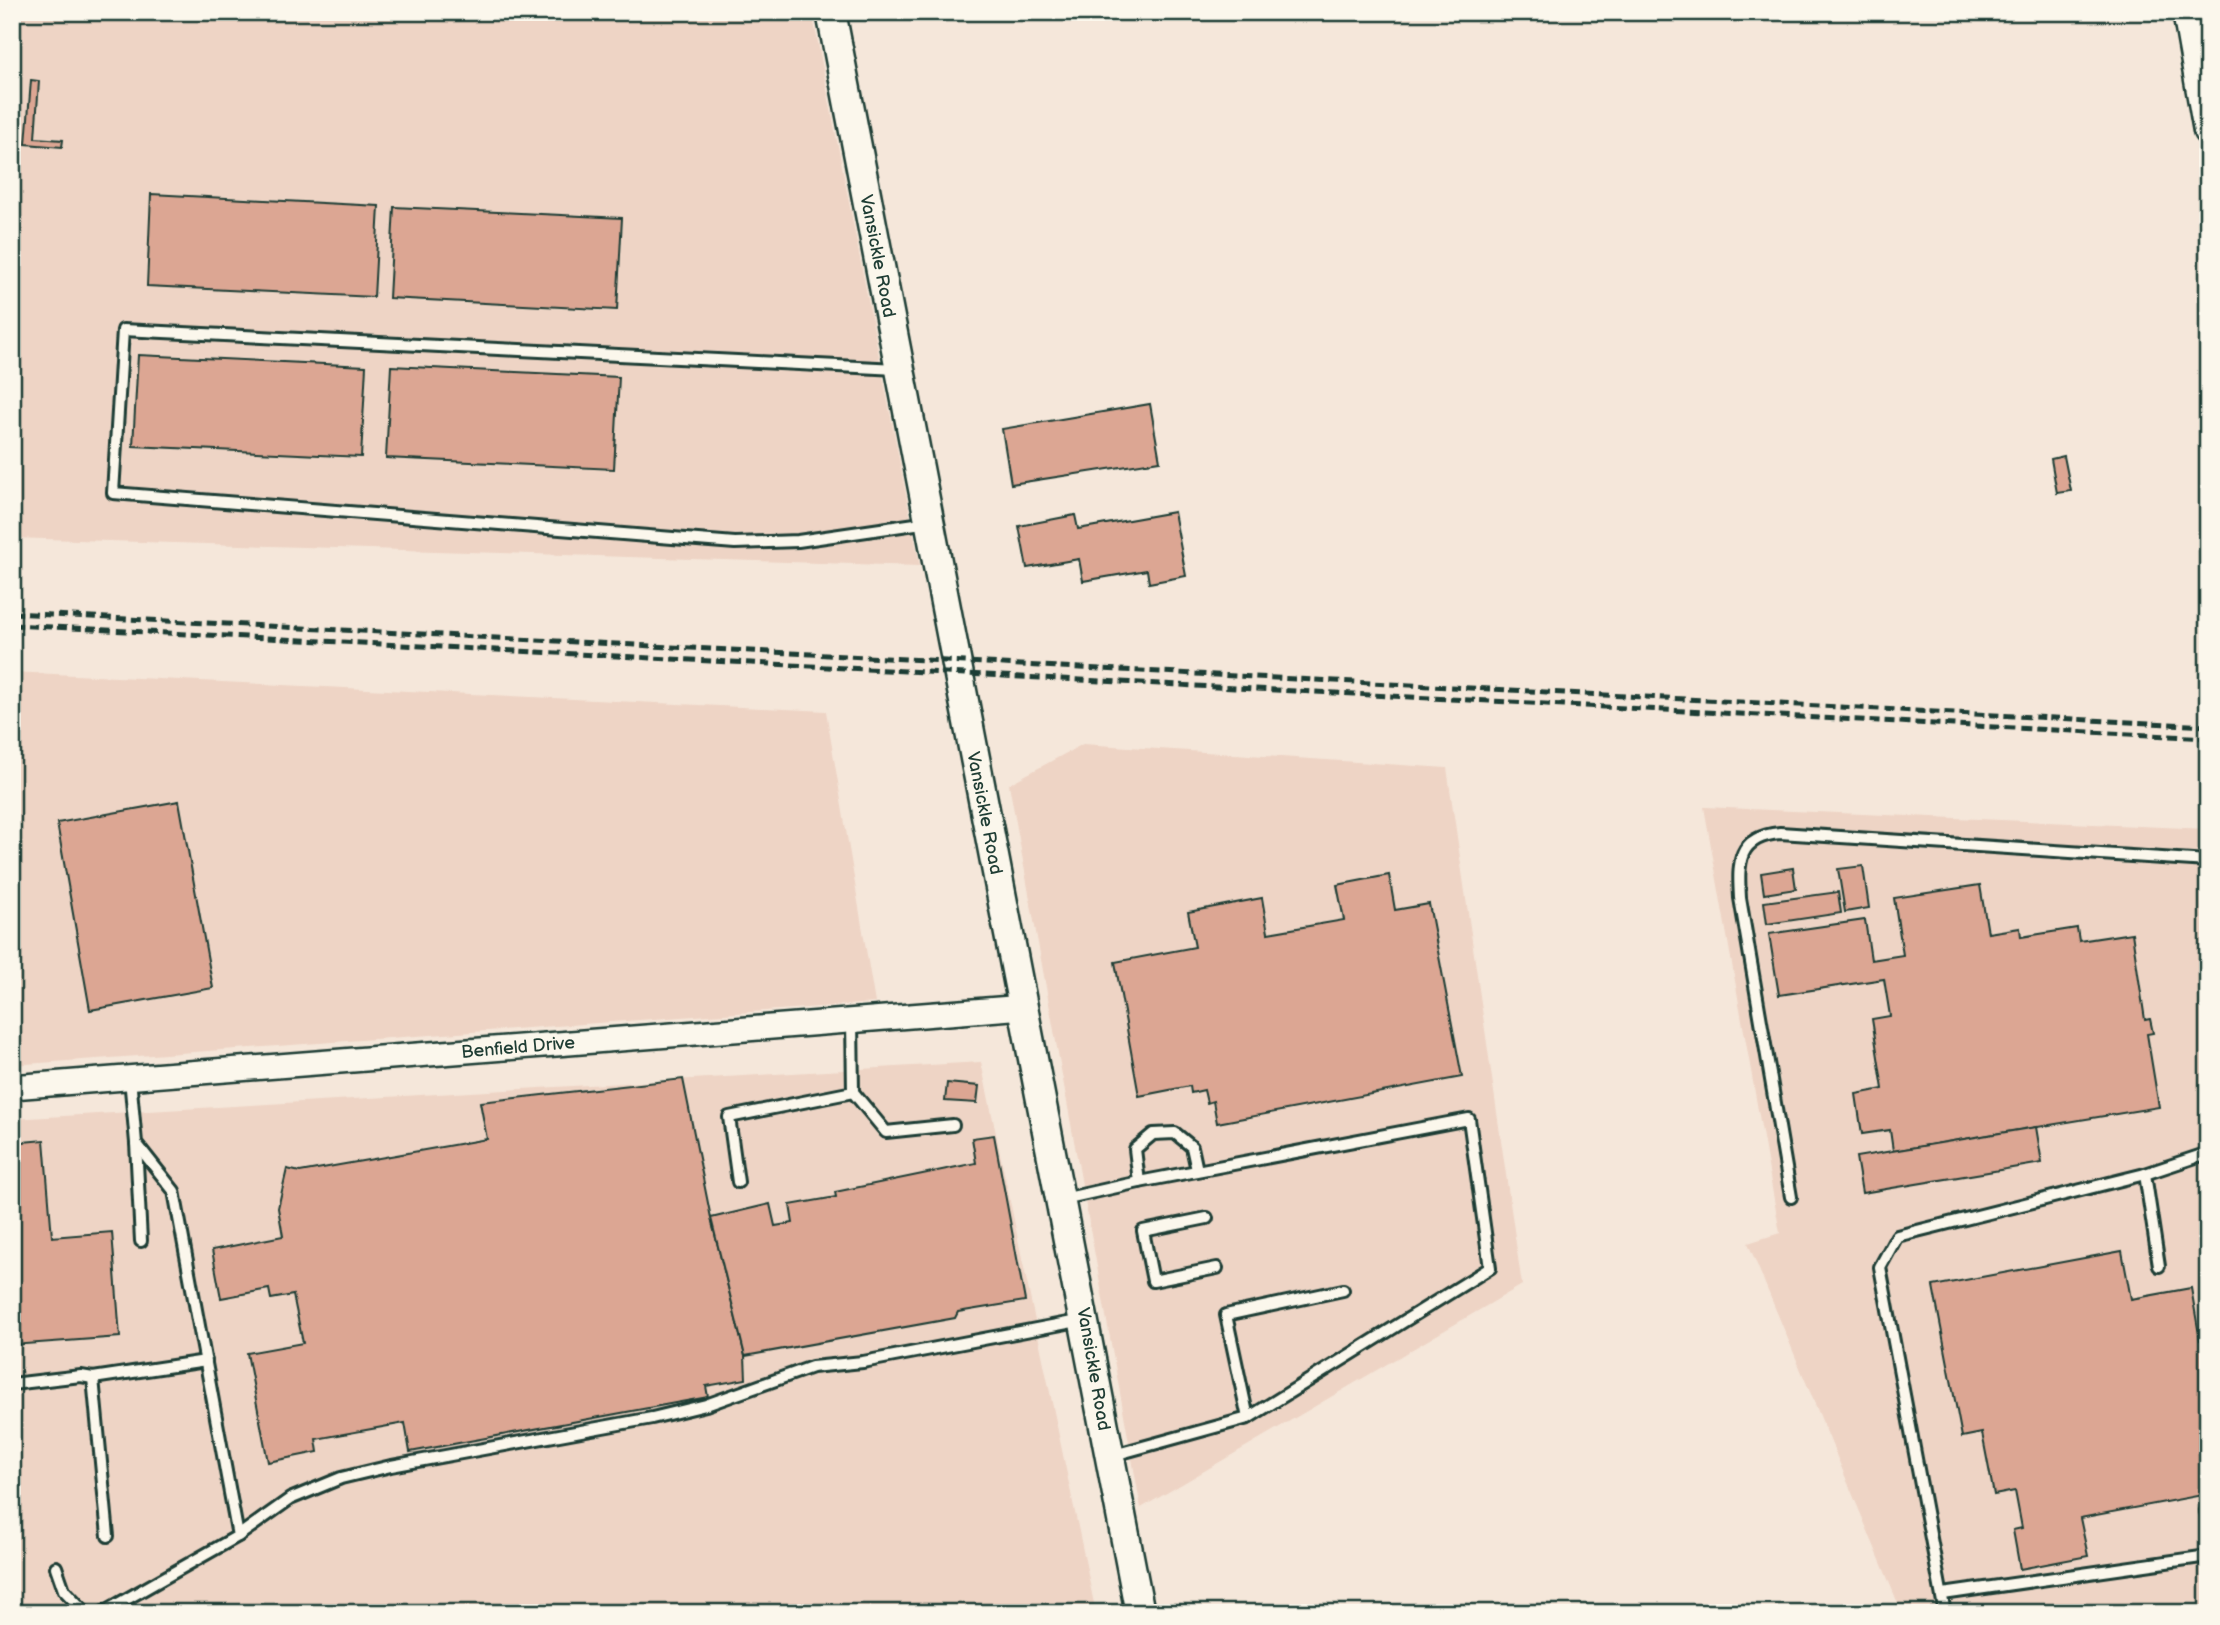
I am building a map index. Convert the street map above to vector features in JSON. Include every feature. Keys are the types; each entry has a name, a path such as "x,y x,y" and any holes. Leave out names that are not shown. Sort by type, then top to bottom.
{"street":[{"name":"Vansickle Road","path":"831,12 1063,1199 1140,1613"},
{"path":"2187,12 2208,131"},
{"name":"Benfield Drive","path":"13,1085 1024,1007"}],"lane":[{"path":"900,369 123,330 113,493 735,543 798,541 929,522"},
{"path":"1791,1197 1740,898 1739,859 1749,844 1767,834 1780,832 2208,861"},
{"path":"852,1021 853,1092 887,1132 954,1125"},
{"path":"130,1078 141,1241"},
{"path":"738,1182 729,1117 853,1092"},
{"path":"1063,1199 1197,1170 1469,1119 1490,1268 1248,1418 1110,1456"},
{"path":"1139,1182 1135,1149 1153,1134 1175,1133 1192,1147 1197,1170"},
{"path":"136,1143 174,1191 238,1536"},
{"path":"1945,1613 1880,1267 1897,1236 2145,1174 2208,1153"},
{"path":"2145,1174 2159,1266"},
{"path":"1207,1218 1143,1231 1153,1281 1217,1268"},
{"path":"1248,1418 1226,1315 1343,1290"},
{"path":"102,1613 238,1536 290,1499 341,1479 378,1469 652,1418 706,1405 812,1367 863,1362 1085,1320"},
{"path":"12,1384 81,1376 93,1378 206,1361"},
{"path":"93,1378 107,1536"},
{"path":"1943,1594 2208,1556"},
{"path":"56,1567 64,1590 86,1613"}],"shaded area":[{"path":"12,12 812,12 920,566 12,538"},
{"path":"12,672 826,711 875,1003 12,1065"},
{"path":"1083,744 1447,768 1522,1285 1141,1508 1009,784"},
{"path":"1704,807 2208,829 2208,1613 1902,1613 1748,1243 1780,1233"},
{"path":"981,1062 1096,1613 12,1613 12,1119"}],"building":[{"path":"31,80 39,81 35,138 63,140 62,147 26,144"},
{"path":"151,194 379,206 374,297 147,286"},
{"path":"394,207 622,218 617,310 389,298"},
{"path":"138,355 366,366 361,457 133,446"},
{"path":"391,366 619,377 614,469 386,458"},
{"path":"1150,404 1160,461 1011,484 1002,429"},
{"path":"2064,456 2071,491 2057,493 2051,459"},
{"path":"1174,512 1186,576 1149,583 1147,570 1083,581 1079,559 1027,568 1019,526 1075,515 1078,529"},
{"path":"179,801 213,988 90,1010 57,823"},
{"path":"1863,866 1869,908 1845,912 1838,869"},
{"path":"1793,868 1796,889 1764,894 1761,873"},
{"path":"1389,875 1395,910 1429,904 1462,1077 1217,1123 1213,1101 1207,1103 1204,1090 1191,1093 1190,1086 1139,1096 1115,962 1195,947 1188,912 1262,898 1268,933 1344,920 1337,885"},
{"path":"1980,885 1988,933 2020,928 2021,937 2077,928 2079,941 2132,933 2145,1020 2150,1019 2153,1033 2147,1034 2159,1107 1893,1151 1890,1130 1862,1134 1856,1094 1883,1089 1872,1019 1890,1016 1884,979 1779,995 1769,934 1865,920 1871,960 1903,955 1894,898"},
{"path":"1838,892 1841,913 1767,924 1764,902"},
{"path":"683,1079 711,1218 745,1356 746,1379 706,1386 708,1397 410,1452 405,1423 316,1439 318,1452 268,1462 247,1353 303,1343 293,1295 271,1299 269,1289 221,1298 212,1250 283,1236 278,1208 287,1169 300,1172 487,1139 480,1102"},
{"path":"947,1083 979,1086 977,1103 945,1101"},
{"path":"2036,1127 2042,1163 1862,1193 1856,1157"},
{"path":"994,1135 1025,1301 958,1312 955,1318 745,1356 711,1218 770,1204 775,1226 793,1223 790,1205 836,1197 835,1192 976,1163 972,1138"},
{"path":"44,1140 52,1237 112,1232 120,1337 12,1345 12,1143"},
{"path":"2122,1251 2131,1299 2191,1288 2200,1340 2208,1338 2208,1494 2080,1518 2088,1556 2020,1569 2013,1530 2022,1528 2015,1491 1994,1495 1982,1433 1962,1437 1933,1286"}],"railway":[{"path":"12,613 2208,726"},
{"path":"12,625 2208,738"}]}
